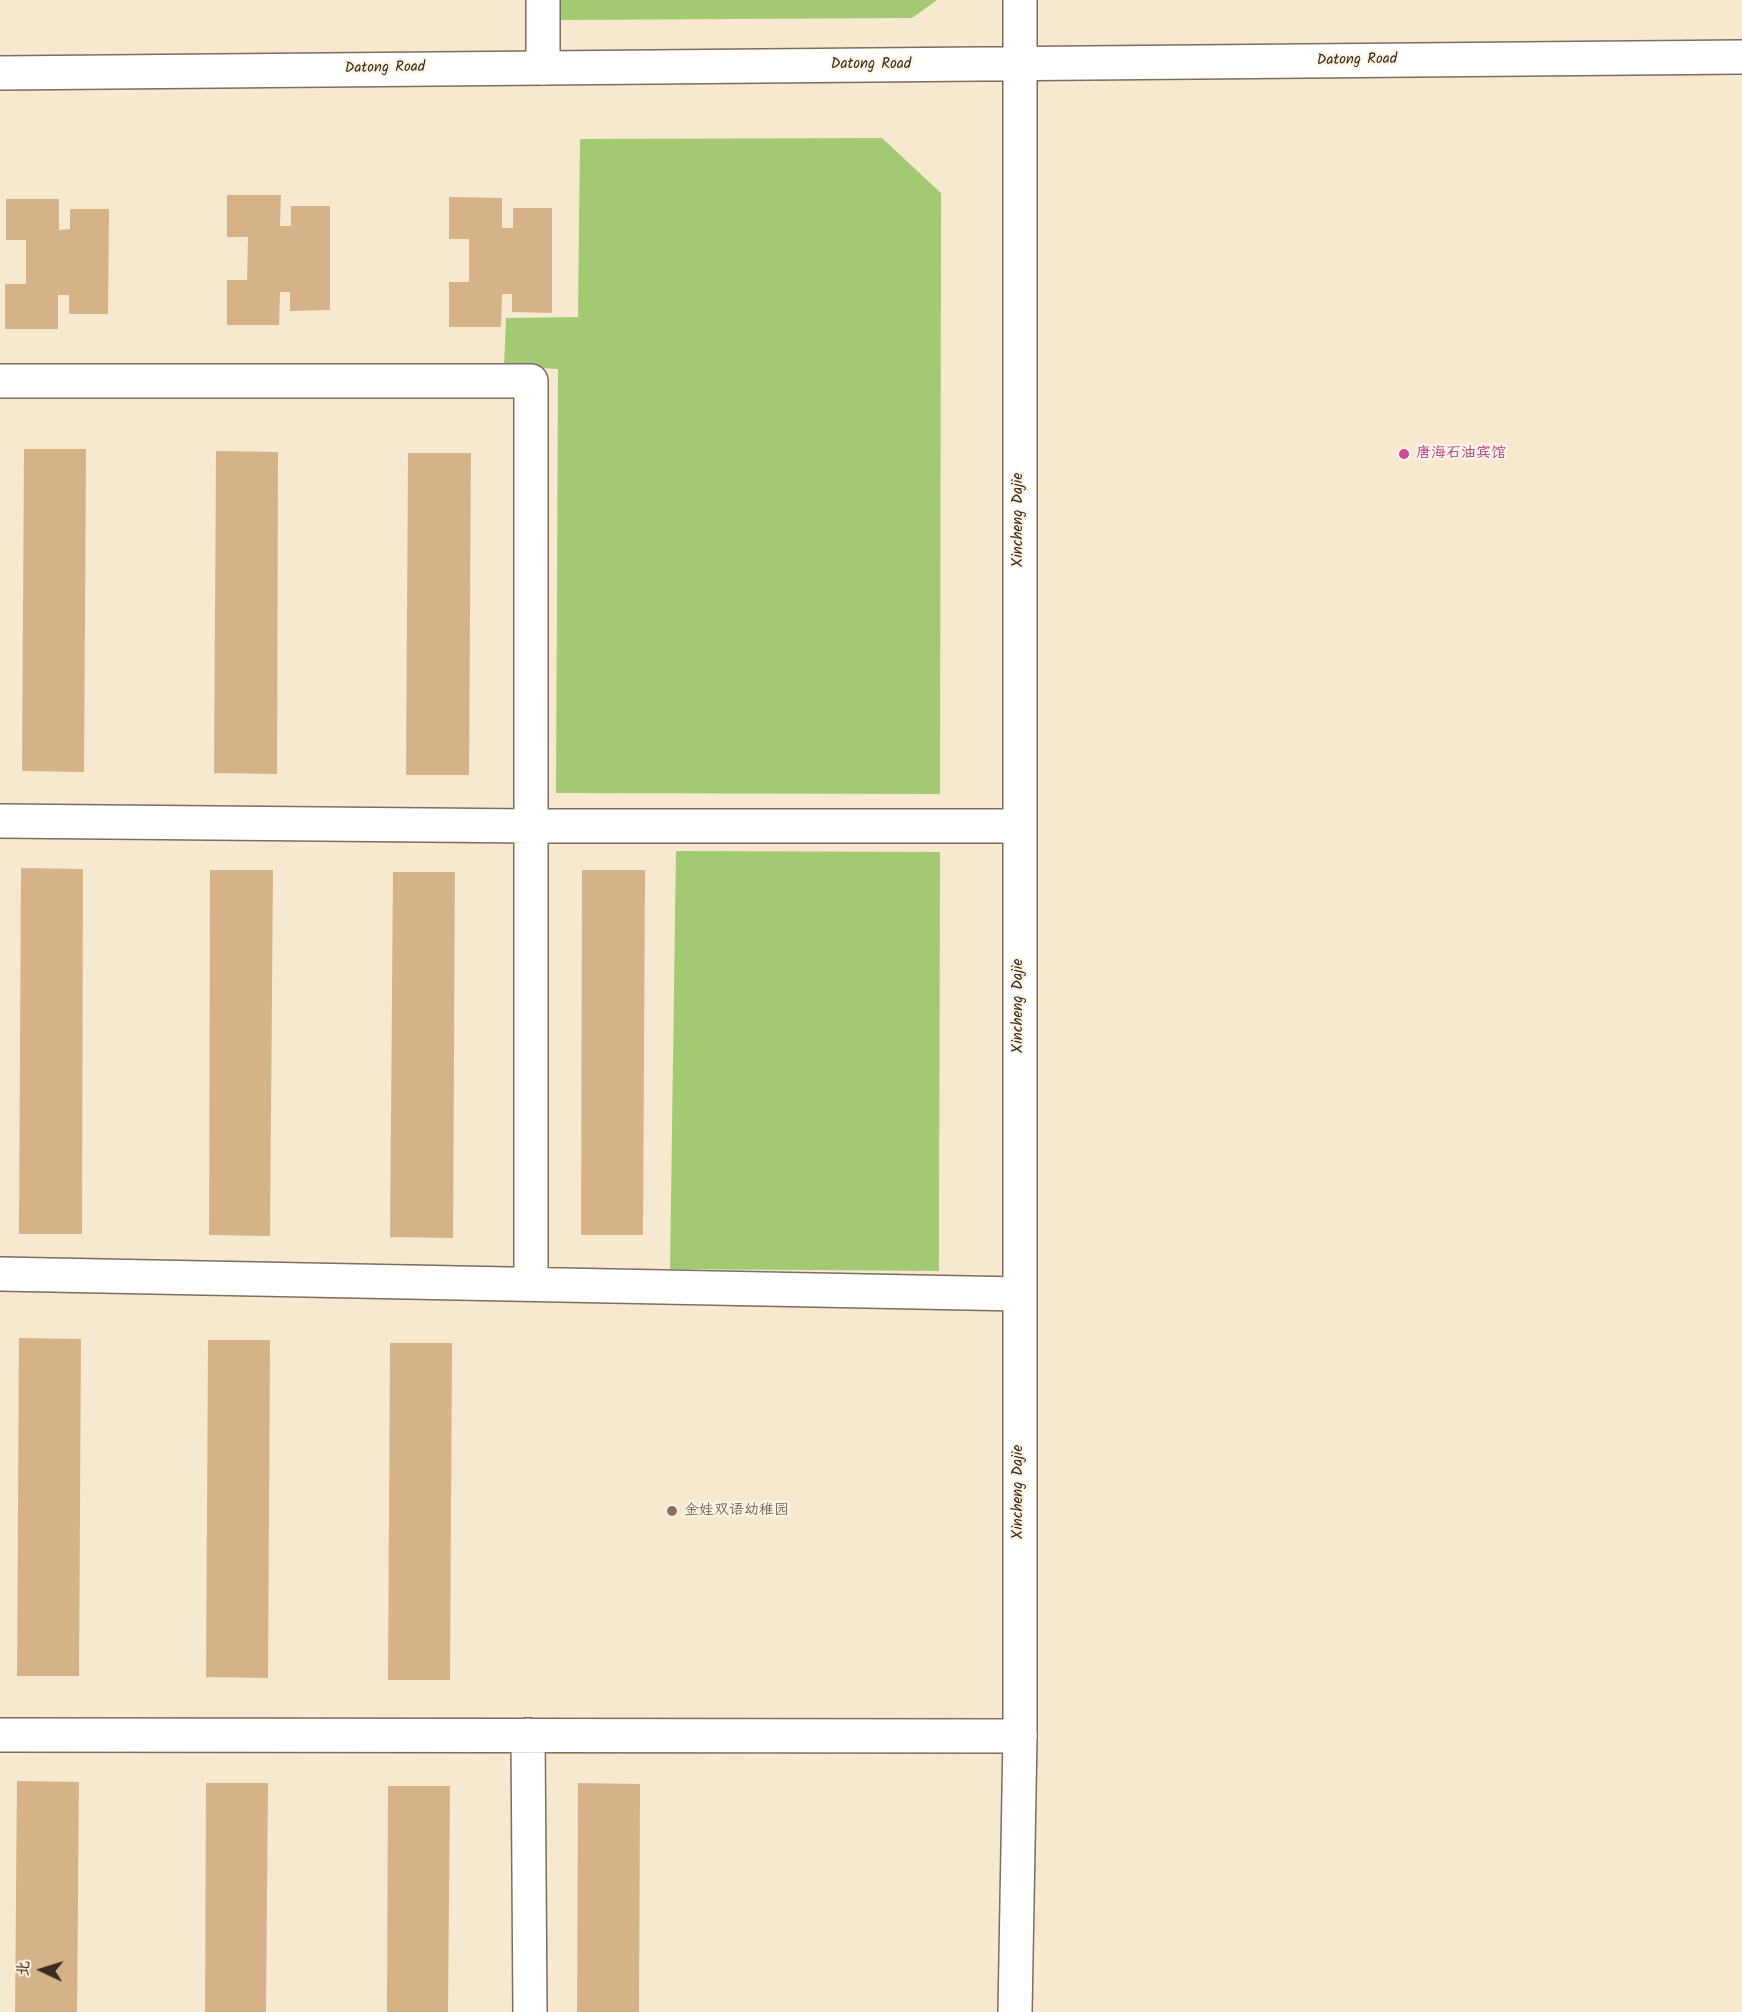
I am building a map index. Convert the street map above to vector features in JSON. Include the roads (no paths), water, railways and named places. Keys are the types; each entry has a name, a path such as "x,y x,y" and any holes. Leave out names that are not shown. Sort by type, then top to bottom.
{"street":[{"path":"543,0 543,68"},
{"name":"Xincheng Dajie","path":"1015,2012 1020,1736 1020,0"},
{"name":"Datong Road","path":"0,73 1742,57"},
{"path":"0,381 531,381 531,1284"},
{"path":"0,821 532,826 1019,826"},
{"path":"0,1274 1019,1294"},
{"path":"0,1735 1020,1736"},
{"path":"528,1735 530,2012"}],"place":[{"name":"唐海石油宾馆","path":"1404,454"},
{"name":"金娃双语幼稚园","path":"672,1511"}]}
